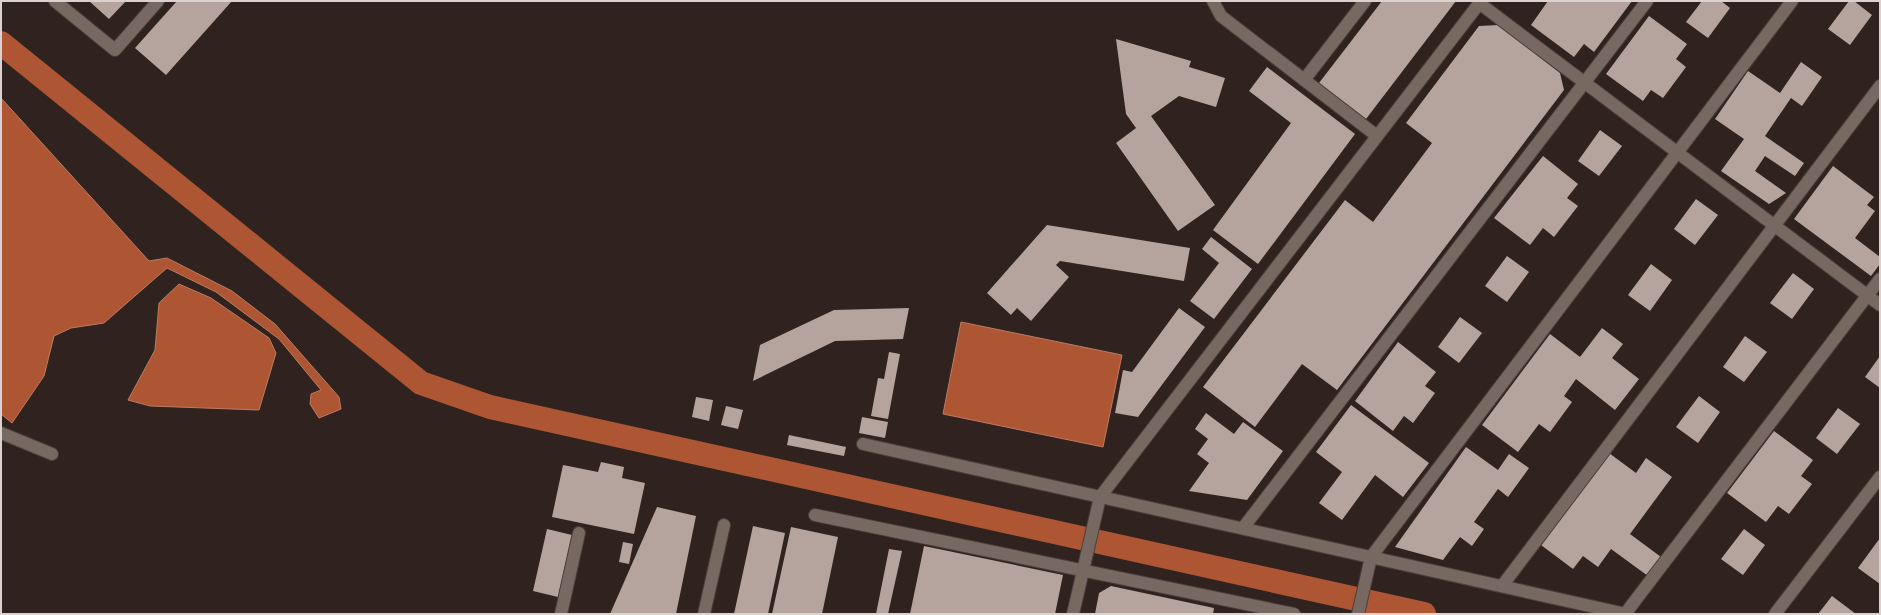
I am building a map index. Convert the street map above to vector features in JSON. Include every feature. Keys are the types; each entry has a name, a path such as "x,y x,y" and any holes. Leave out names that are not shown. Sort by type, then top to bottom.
{"street":[{"path":"56,1 115,50 158,1"},
{"path":"1213,1 1221,16 1377,136"},
{"path":"1304,80 1364,1"},
{"path":"1243,528 1647,1"},
{"path":"1358,614 1371,557 1792,1"},
{"path":"1073,614 1100,497 1480,2 1880,305"},
{"path":"1502,586 1880,86"},
{"path":"864,444 1625,614 1880,279"},
{"path":"1,433 52,454"},
{"path":"1775,614 1880,477"},
{"path":"815,515 1294,614"},
{"path":"704,614 724,525"},
{"path":"561,614 579,533"}],"shaded area":[{"path":"1,98 149,261 167,258 232,291 275,324 339,397 341,409 319,418 310,404 311,394 321,390 279,339 216,292 167,268 104,323 71,328 54,336 44,376 12,423 1,414"},
{"path":"179,284 211,298 269,338 276,353 259,410 150,406 128,400 155,350 159,303"},
{"path":"961,322 1122,355 1103,447 943,414"}],"building":[{"path":"89,1 126,1 109,19"},
{"path":"177,1 232,1 166,75 135,48"},
{"path":"1382,1 1456,1 1366,119 1319,83"},
{"path":"1548,1 1632,1 1594,52 1584,44 1574,57 1531,25"},
{"path":"1702,1 1721,1 1730,8 1708,38 1686,22"},
{"path":"1849,1 1854,1 1872,15 1850,45 1828,29"},
{"path":"1649,16 1687,44 1676,59 1686,67 1663,98 1651,90 1643,101 1606,74"},
{"path":"1499,25 1560,73 1564,90 1337,390 1302,364 1255,427 1203,387 1345,200 1373,222 1432,143 1406,123 1479,26"},
{"path":"1116,39 1191,61 1189,67 1225,78 1216,107 1179,96 1151,116 1215,205 1178,231 1116,143 1136,128 1126,114"},
{"path":"1801,62 1822,77 1802,106 1791,98 1765,136 1804,163 1795,176 1765,156 1755,171 1786,193 1769,204 1721,171 1744,139 1715,119 1748,71 1780,93"},
{"path":"1267,67 1355,134 1258,264 1213,230 1291,123 1249,91"},
{"path":"1600,130 1622,146 1599,176 1578,161"},
{"path":"1543,156 1578,184 1567,198 1578,206 1554,237 1543,228 1530,245 1494,218"},
{"path":"1833,166 1874,197 1867,205 1875,211 1855,238 1880,257 1880,264 1871,276 1794,219"},
{"path":"1696,199 1718,215 1695,245 1674,229"},
{"path":"1047,225 1190,248 1184,281 1060,261 1056,265 1069,277 1031,321 1017,308 1011,315 987,293"},
{"path":"1211,237 1252,269 1214,319 1190,301 1219,263 1202,249"},
{"path":"1507,256 1529,272 1507,302 1485,286"},
{"path":"1651,264 1672,280 1650,311 1628,295"},
{"path":"1793,273 1814,289 1792,319 1770,303"},
{"path":"909,308 903,339 835,341 753,381 760,345 834,310"},
{"path":"1179,308 1205,327 1138,417 1115,413 1123,370 1132,372"},
{"path":"1460,317 1482,333 1459,363 1438,347"},
{"path":"1602,328 1623,344 1612,358 1639,379 1615,410 1576,379 1564,396 1572,402 1550,432 1539,424 1518,452 1482,425 1550,334 1580,357"},
{"path":"1745,336 1767,352 1744,382 1723,367"},
{"path":"1398,342 1436,372 1425,386 1435,393 1413,423 1404,416 1393,431 1355,401"},
{"path":"889,352 900,354 888,419 871,416 878,378 884,379"},
{"path":"1880,356 1880,388 1865,377"},
{"path":"1699,396 1720,412 1698,443 1676,427"},
{"path":"696,397 713,400 709,421 692,417"},
{"path":"1351,405 1429,463 1403,497 1375,475 1342,520 1319,503 1342,472 1316,452"},
{"path":"726,406 743,410 738,429 721,425"},
{"path":"1838,408 1860,424 1837,454 1816,438"},
{"path":"1206,413 1234,434 1243,422 1283,451 1247,500 1189,491 1209,463 1197,454 1208,439 1195,429"},
{"path":"862,417 888,422 885,438 859,433"},
{"path":"1774,431 1813,460 1801,476 1812,484 1789,514 1778,506 1766,522 1727,493"},
{"path":"789,435 846,447 844,456 787,445"},
{"path":"1466,447 1498,470 1509,454 1529,468 1508,497 1498,489 1474,522 1484,529 1472,546 1460,537 1443,560 1395,547"},
{"path":"1609,453 1636,473 1646,458 1672,477 1630,534 1661,557 1648,576 1611,549 1598,567 1583,556 1573,569 1541,545"},
{"path":"601,462 624,467 622,478 645,483 634,534 552,517 563,465 598,472"},
{"path":"657,507 696,516 676,614 610,614"},
{"path":"753,526 785,533 768,614 734,614"},
{"path":"791,527 838,537 822,614 772,614"},
{"path":"547,529 572,535 558,597 533,591"},
{"path":"1744,529 1765,545 1743,575 1721,559"},
{"path":"1880,538 1880,584 1858,568"},
{"path":"623,542 633,544 629,564 619,562"},
{"path":"924,546 1063,575 1055,614 910,614"},
{"path":"889,549 902,551 888,614 876,614"},
{"path":"1111,586 1214,608 1213,614 1095,614 1099,593"},
{"path":"1832,596 1856,614 1818,614"}],"waterway":[{"path":"1,43 421,383 490,407 1424,614"}]}
